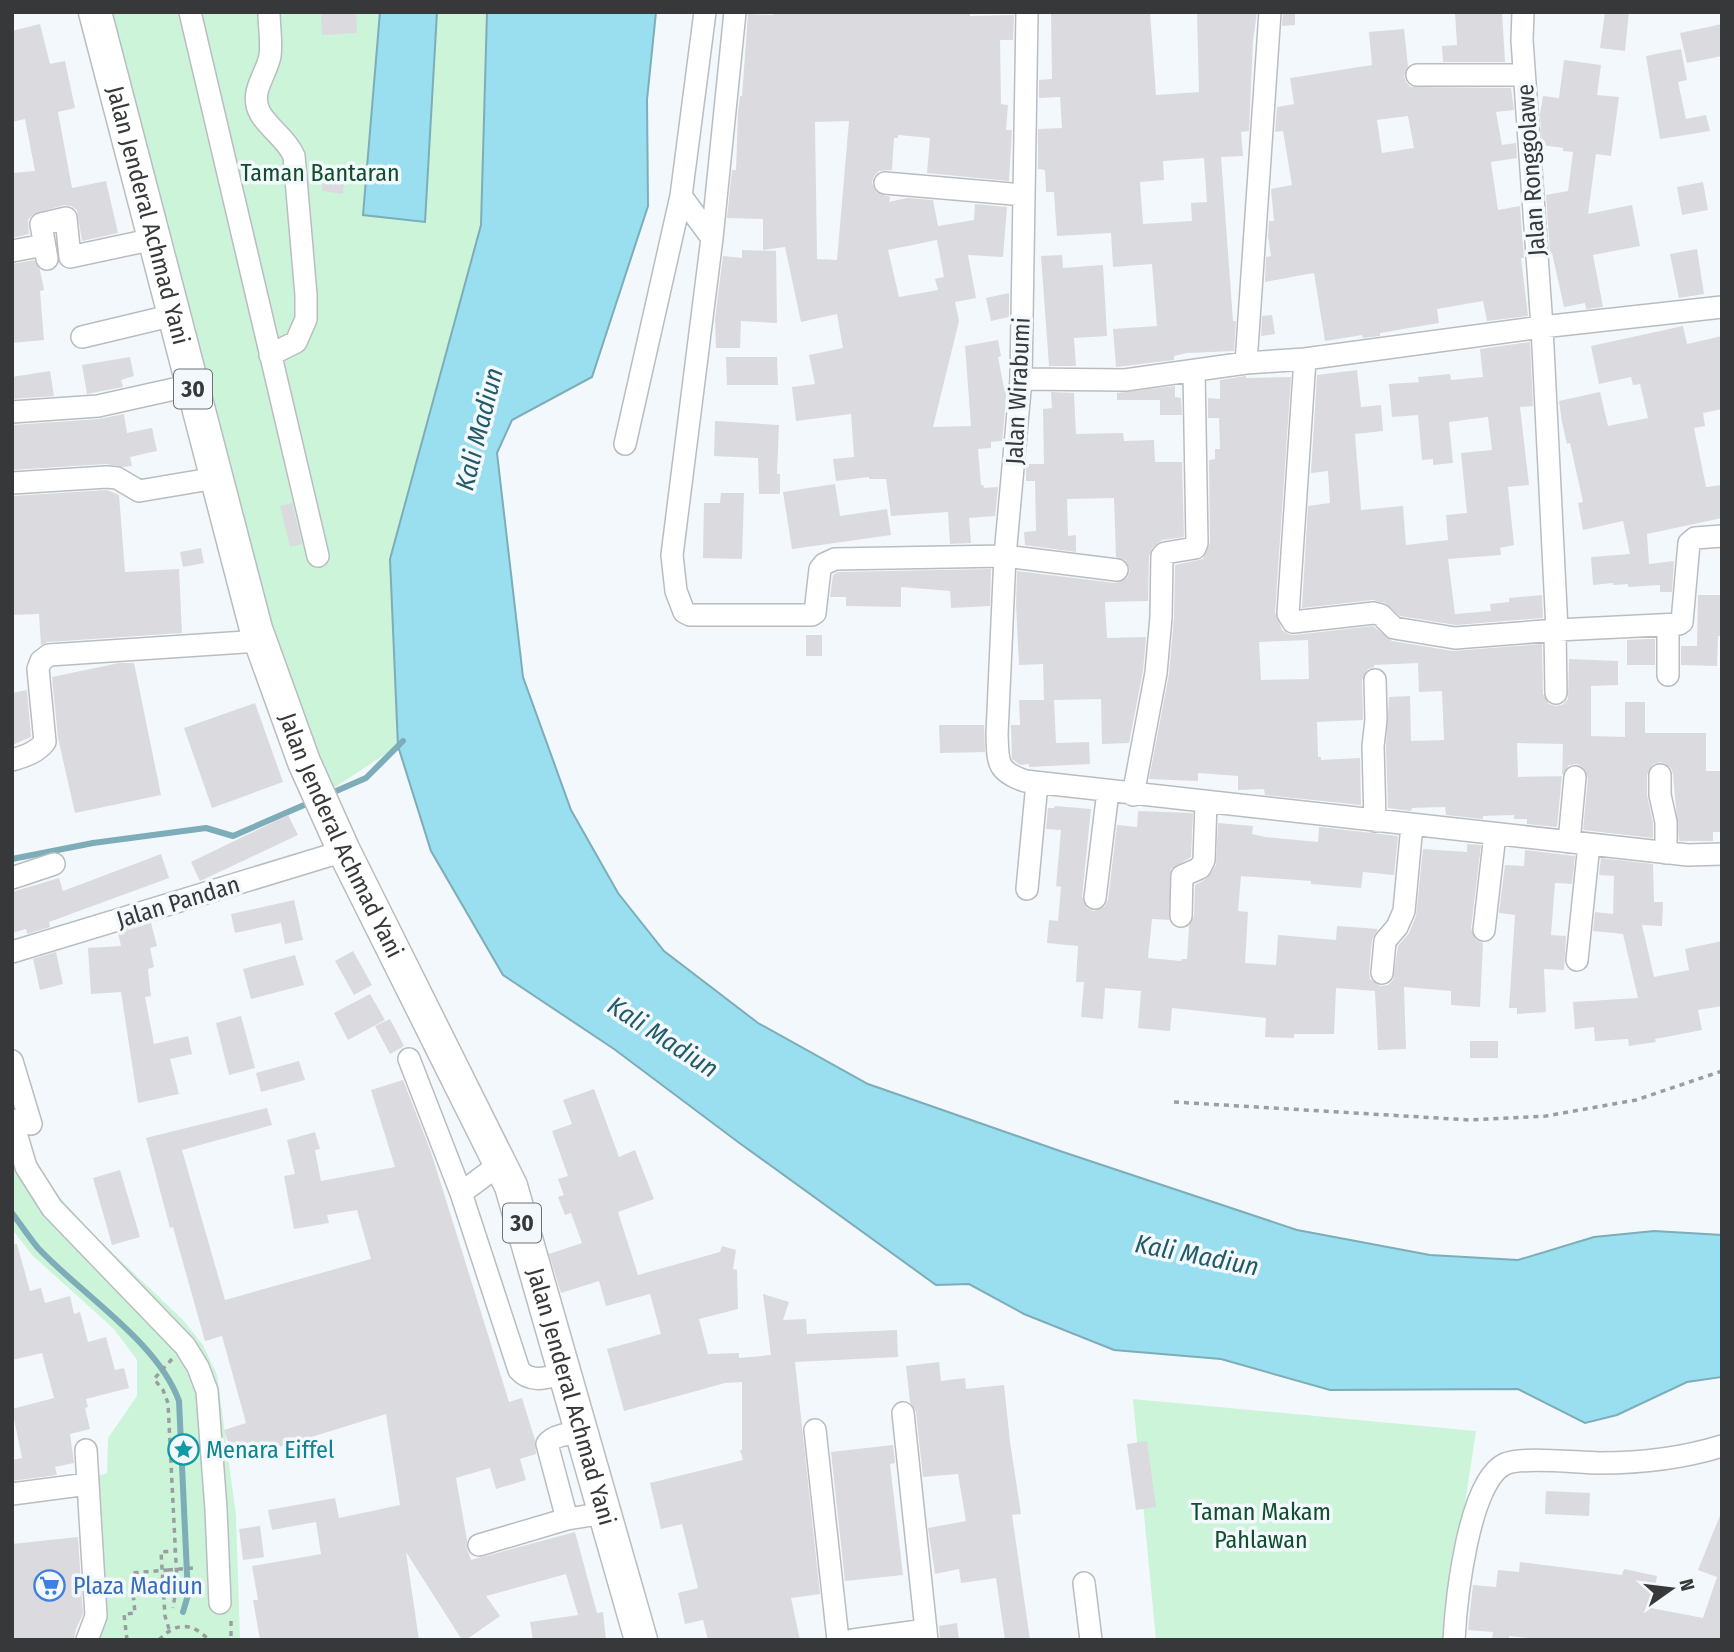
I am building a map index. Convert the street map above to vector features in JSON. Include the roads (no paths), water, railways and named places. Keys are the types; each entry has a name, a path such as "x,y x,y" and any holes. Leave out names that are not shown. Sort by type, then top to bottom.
{"highway":[{"name":"Jalan Jenderal Achmad Yani","path":"95,12 260,641 304,762 340,841 511,1186 641,1640"}],"street":[{"path":"190,12 318,556"},
{"path":"269,12 270,56 256,92 256,101 261,116 285,141 294,156 306,295 306,319 296,342 270,355"},
{"path":"625,444 681,196 705,12"},
{"path":"735,12 712,238 672,555 676,591 684,612 690,615 812,615 815,613 820,569 835,559 1005,556 1117,570"},
{"name":"Jalan Wirabumi","path":"1027,12 1021,379 1005,556 997,734 1001,768 1011,776 1037,783"},
{"path":"1246,363 1270,12"},
{"name":"Jalan Ronggolawe","path":"1523,12 1524,75 1542,327 1556,630 1556,693"},
{"path":"1417,75 1524,75"},
{"path":"886,183 1024,195"},
{"path":"681,196 712,238"},
{"path":"12,251 45,252 41,224 66,218 70,257 154,239"},
{"path":"1021,379 1125,380 1246,363 1305,359 1542,327 1722,307"},
{"path":"82,337 174,315"},
{"path":"1305,359 1289,614 1293,622 1374,613 1381,615 1394,628 1454,638 1668,625 1682,622 1689,543 1695,538 1722,536"},
{"path":"1133,795 1156,673 1161,617 1162,556 1165,553 1195,548 1197,543 1194,371"},
{"path":"12,412 98,406 192,385"},
{"path":"12,482 107,477 117,478 139,491 216,478"},
{"path":"1668,625 1668,675"},
{"path":"12,760 40,749 45,742 38,669 41,661 49,655 260,641"},
{"path":"1375,821 1373,746 1376,680"},
{"path":"1660,775 1660,795 1666,822 1666,853"},
{"path":"1575,777 1579,843 1577,960"},
{"path":"1027,889 1037,783 1666,853 1722,854"},
{"path":"1095,898 1108,791"},
{"path":"1181,916 1182,876 1200,868 1204,860 1206,803"},
{"path":"1381,973 1385,941 1397,927 1404,911 1412,825"},
{"path":"1484,930 1495,834"},
{"name":"Jalan Pandan","path":"12,952 340,841"},
{"path":"12,878 54,864"},
{"path":"409,1059 461,1193 519,1370 524,1376 533,1379 565,1374"},
{"path":"12,1061 26,1167 52,1208 185,1346 198,1367 207,1391 220,1603"},
{"path":"461,1193 500,1164"},
{"path":"853,1640 927,1635 902,1413"},
{"path":"815,1430 838,1640"},
{"path":"567,1519 547,1444 550,1439 556,1437 582,1433"},
{"path":"1454,1640 1457,1591 1468,1533 1482,1496 1499,1468 1507,1463 1524,1462 1635,1462 1695,1455 1722,1446"},
{"path":"86,1450 96,1616 88,1640"},
{"path":"12,1494 88,1484"},
{"path":"479,1545 567,1519 605,1513"},
{"path":"1084,1583 1091,1640"}],"water":[{"path":"380,12 437,12 425,222 363,215"},
{"name":"Kali Madiun","path":"487,12 656,12 647,100 648,206 592,377 512,420 497,453 523,677 571,810 618,893 664,951 758,1023 868,1084 1297,1230 1430,1255 1518,1260 1594,1237 1654,1231 1722,1235 1722,1377 1687,1382 1617,1415 1585,1423 1518,1389 1330,1390 1221,1359 1114,1350 1024,1314 969,1284 936,1285 614,1049 503,975 431,851 398,746 390,559 481,225"}],"waterway":[{"path":"327,795 366,778 403,741"},
{"path":"12,859 93,843 206,828 233,836 311,802"},
{"path":"12,1213 38,1248 117,1320 154,1359 169,1379 179,1401 188,1595 183,1612"}],"place":[{"name":"Menara Eiffel","path":"183,1450"},
{"name":"Plaza Madiun","path":"50,1586"}],"park label":[{"name":"Taman Bantaran","path":"320,173"},
{"name":"Taman Makam Pahlawan","path":"1261,1526"}]}
